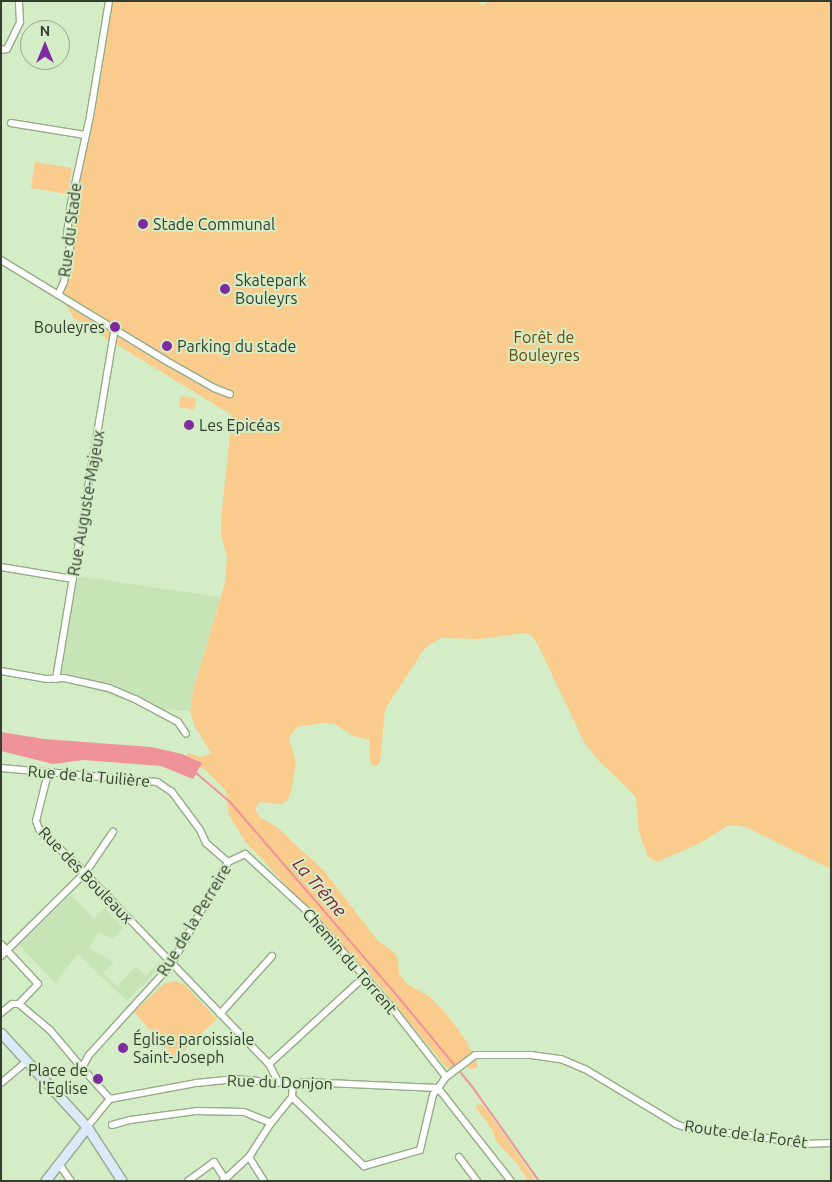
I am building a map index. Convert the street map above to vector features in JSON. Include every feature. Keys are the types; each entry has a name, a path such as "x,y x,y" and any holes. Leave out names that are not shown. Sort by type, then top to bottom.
{"main road":[{"path":"1,1034 87,1127 122,1181"},
{"path":"50,1179 87,1127"}],"street":[{"path":"1,50 7,49 20,22 19,1"},
{"name":"Rue du Stade","path":"58,295 64,282 71,241 67,234 70,208 109,1"},
{"path":"11,123 85,135"},
{"path":"1,261 115,327 195,378 230,394"},
{"name":"Rue Auguste-Majeux","path":"56,678 115,327"},
{"path":"1,567 73,579"},
{"path":"1,671 94,684 122,693 178,722 186,734"},
{"name":"Rue de la Tuilière","path":"1,768 48,774 137,779 157,782 172,792 200,830 206,843 228,862"},
{"name":"Rue des Bouleaux","path":"48,774 36,824 39,829 85,873 269,1064 278,1082"},
{"path":"1,956 85,873 113,832"},
{"name":"Rue de la Perreire","path":"82,1068 105,1034 171,964 228,862 244,854"},
{"name":"Chemin du Torrent","path":"244,854 306,910 449,1075"},
{"path":"1,944 38,983 19,1004"},
{"path":"220,1014 272,956"},
{"path":"269,1064 365,976"},
{"path":"1,1013 12,1004 19,1004 50,1030 110,1099 87,1127"},
{"name":"Route de la Forêt","path":"449,1075 472,1058 482,1054 531,1054 573,1064 600,1077 676,1124 690,1129 750,1135 804,1144 831,1144"},
{"path":"1,1083 26,1062"},
{"path":"292,1097 364,1166 420,1150 433,1095 449,1075"},
{"name":"Rue du Donjon","path":"110,1099 214,1080 236,1079 293,1084 306,1082 438,1088"},
{"path":"188,1181 214,1162 224,1180 249,1157 271,1123 292,1097 293,1084"},
{"path":"438,1088 511,1181"},
{"path":"112,1125 130,1120 197,1111 244,1112 271,1123"},
{"path":"249,1157 264,1181"},
{"path":"459,1157 477,1181"},
{"path":"59,1164 71,1181"}],"shaded area":[{"path":"78,576 220,597 193,691 190,711 148,708 59,678 73,584 77,583"},
{"path":"1,732 44,739 151,747 182,754 202,763 193,779 161,766 83,760 53,764 1,751"},
{"path":"71,895 94,919 109,904 106,910 123,928 113,939 98,932 89,948 114,962 103,973 117,986 136,966 146,976 159,962 161,966 127,1001 78,954 55,983 19,945"}],"green space":[{"name":"Forêt de Bouleyres","path":"106,1 479,1 482,6 489,1 831,1 831,869 746,827 735,825 727,826 700,843 657,862 648,857 639,832 636,797 598,760 584,742 537,643 531,635 525,633 480,639 441,638 425,648 385,709 380,763 377,766 372,766 370,761 370,740 353,736 335,724 322,723 297,727 289,738 296,762 291,792 287,801 282,804 259,802 255,810 260,817 278,828 324,871 378,941 394,952 398,958 399,974 407,984 430,997 449,1017 467,1042 477,1063 477,1068 470,1069 461,1061 451,1069 446,1067 380,986 244,840 229,815 226,791 207,771 186,758 188,753 201,757 211,753 194,725 190,711 193,691 225,582 227,557 221,534 221,520 232,415 73,318 58,288"},
{"path":"35,162 72,168 68,194 31,188"},
{"path":"181,396 196,399 194,410 179,407"},
{"path":"175,981 184,984 217,1019 175,1059 134,1012 164,984"},
{"path":"477,1104 483,1105 536,1181 528,1181 518,1165 496,1141 492,1129 476,1108"}],"waterway":[{"name":"La Trême","path":"195,772 230,802 399,998 471,1085 539,1181"}],"place":[{"name":"Stade Communal","path":"143,224"},
{"name":"Skatepark Bouleyrs","path":"225,289"},
{"name":"Bouleyres","path":"115,327"},
{"name":"Parking du stade","path":"167,346"},
{"name":"Les Epicéas","path":"189,425"},
{"name":"Église paroissiale Saint-Joseph","path":"123,1048"},
{"name":"Place de l'Eglise","path":"98,1079"}]}
